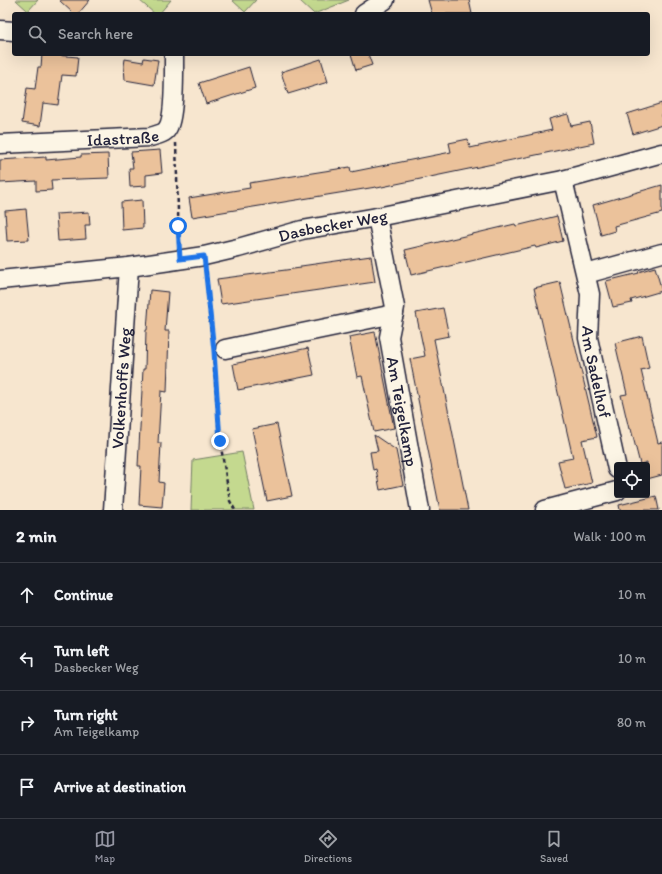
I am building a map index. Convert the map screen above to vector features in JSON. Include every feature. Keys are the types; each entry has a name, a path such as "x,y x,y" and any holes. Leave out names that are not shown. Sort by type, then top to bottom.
{"street":[{"path":"367,12 385,0"},
{"path":"0,30 12,31"},
{"name":"Idastraße","path":"0,144 150,137 161,134 167,129 172,114 174,56"},
{"name":"Dasbecker Weg","path":"0,280 129,267 204,256 302,230 377,217 563,180 662,153"},
{"name":"Am Sadelhof","path":"563,180 590,294 588,338 615,462"},
{"name":"Am Teigelkamp","path":"377,217 396,307 389,337 420,510"},
{"path":"586,274 662,253"},
{"name":"Volkenhoffs Weg","path":"113,510 129,267"},
{"path":"217,351 394,314"},
{"path":"545,510 614,492"}],"path":[{"path":"167,129 176,142 180,259"},
{"path":"204,256 217,351 220,441 230,501 234,510"}],"green space":[{"path":"16,0 38,0 28,11"},
{"path":"139,0 171,0 161,12 153,12"},
{"path":"232,0 256,0 245,12"},
{"path":"299,0 349,0 319,12 312,12"},
{"path":"242,452 254,510 191,510 193,460"}],"building":[{"path":"59,0 90,0 80,12 72,12"},
{"path":"428,0 469,0 472,12 431,12"},
{"path":"42,56 78,57 76,76 62,75 58,105 43,103 40,126 22,123 27,88 35,89 38,67 41,67"},
{"path":"352,56 369,56 372,65 356,70"},
{"path":"144,58 158,60 154,85 125,80 125,59 143,62"},
{"path":"321,59 328,82 288,94 281,72"},
{"path":"249,67 255,88 206,104 199,83"},
{"path":"662,103 662,125 633,134 627,114"},
{"path":"568,114 571,126 590,122 594,143 377,188 192,217 189,198 250,188 249,183 350,167 351,172 451,152 449,143 468,139 470,148 552,130 549,119"},
{"path":"160,150 162,173 146,175 146,186 130,187 129,168 133,168 131,152"},
{"path":"108,154 109,178 51,180 52,190 36,191 36,181 0,183 0,160 46,157 46,160 81,157 81,155"},
{"path":"662,185 662,213 614,226 615,231 601,235 593,205"},
{"path":"142,200 143,228 122,230 121,202"},
{"path":"26,209 29,240 7,241 5,211"},
{"path":"89,212 90,225 85,225 86,239 58,241 56,214"},
{"path":"557,216 563,241 536,248 535,246 411,275 405,250 515,224 516,226"},
{"path":"371,256 375,282 221,304 217,279 301,268 301,266"},
{"path":"655,267 662,291 631,300 632,303 613,307 606,281 639,273 638,272"},
{"path":"560,282 597,437 582,440 592,483 565,489 558,461 573,458 534,288"},
{"path":"150,290 168,292 165,331 169,331 167,392 161,391 158,443 161,443 159,482 164,483 162,507 139,505 141,466 138,466 143,369 145,369 146,330"},
{"path":"443,308 449,336 434,339 468,510 440,510 410,359 425,356 416,313"},
{"path":"375,332 394,428 374,432 362,376 357,377 349,337"},
{"path":"642,336 649,368 641,370 658,443 662,442 662,475 650,478 650,462 639,462 631,429 629,429 621,395 627,394 615,343"},
{"path":"308,348 314,375 238,390 233,364"},
{"path":"277,424 292,496 267,501 252,429"},
{"path":"374,435 396,450 403,485 380,490 376,469 373,470 370,452 378,451"},
{"path":"656,496 659,510 620,510 619,505"}],"route":[{"path":"178,226 180,259 204,256 214,351 220,441"}]}
